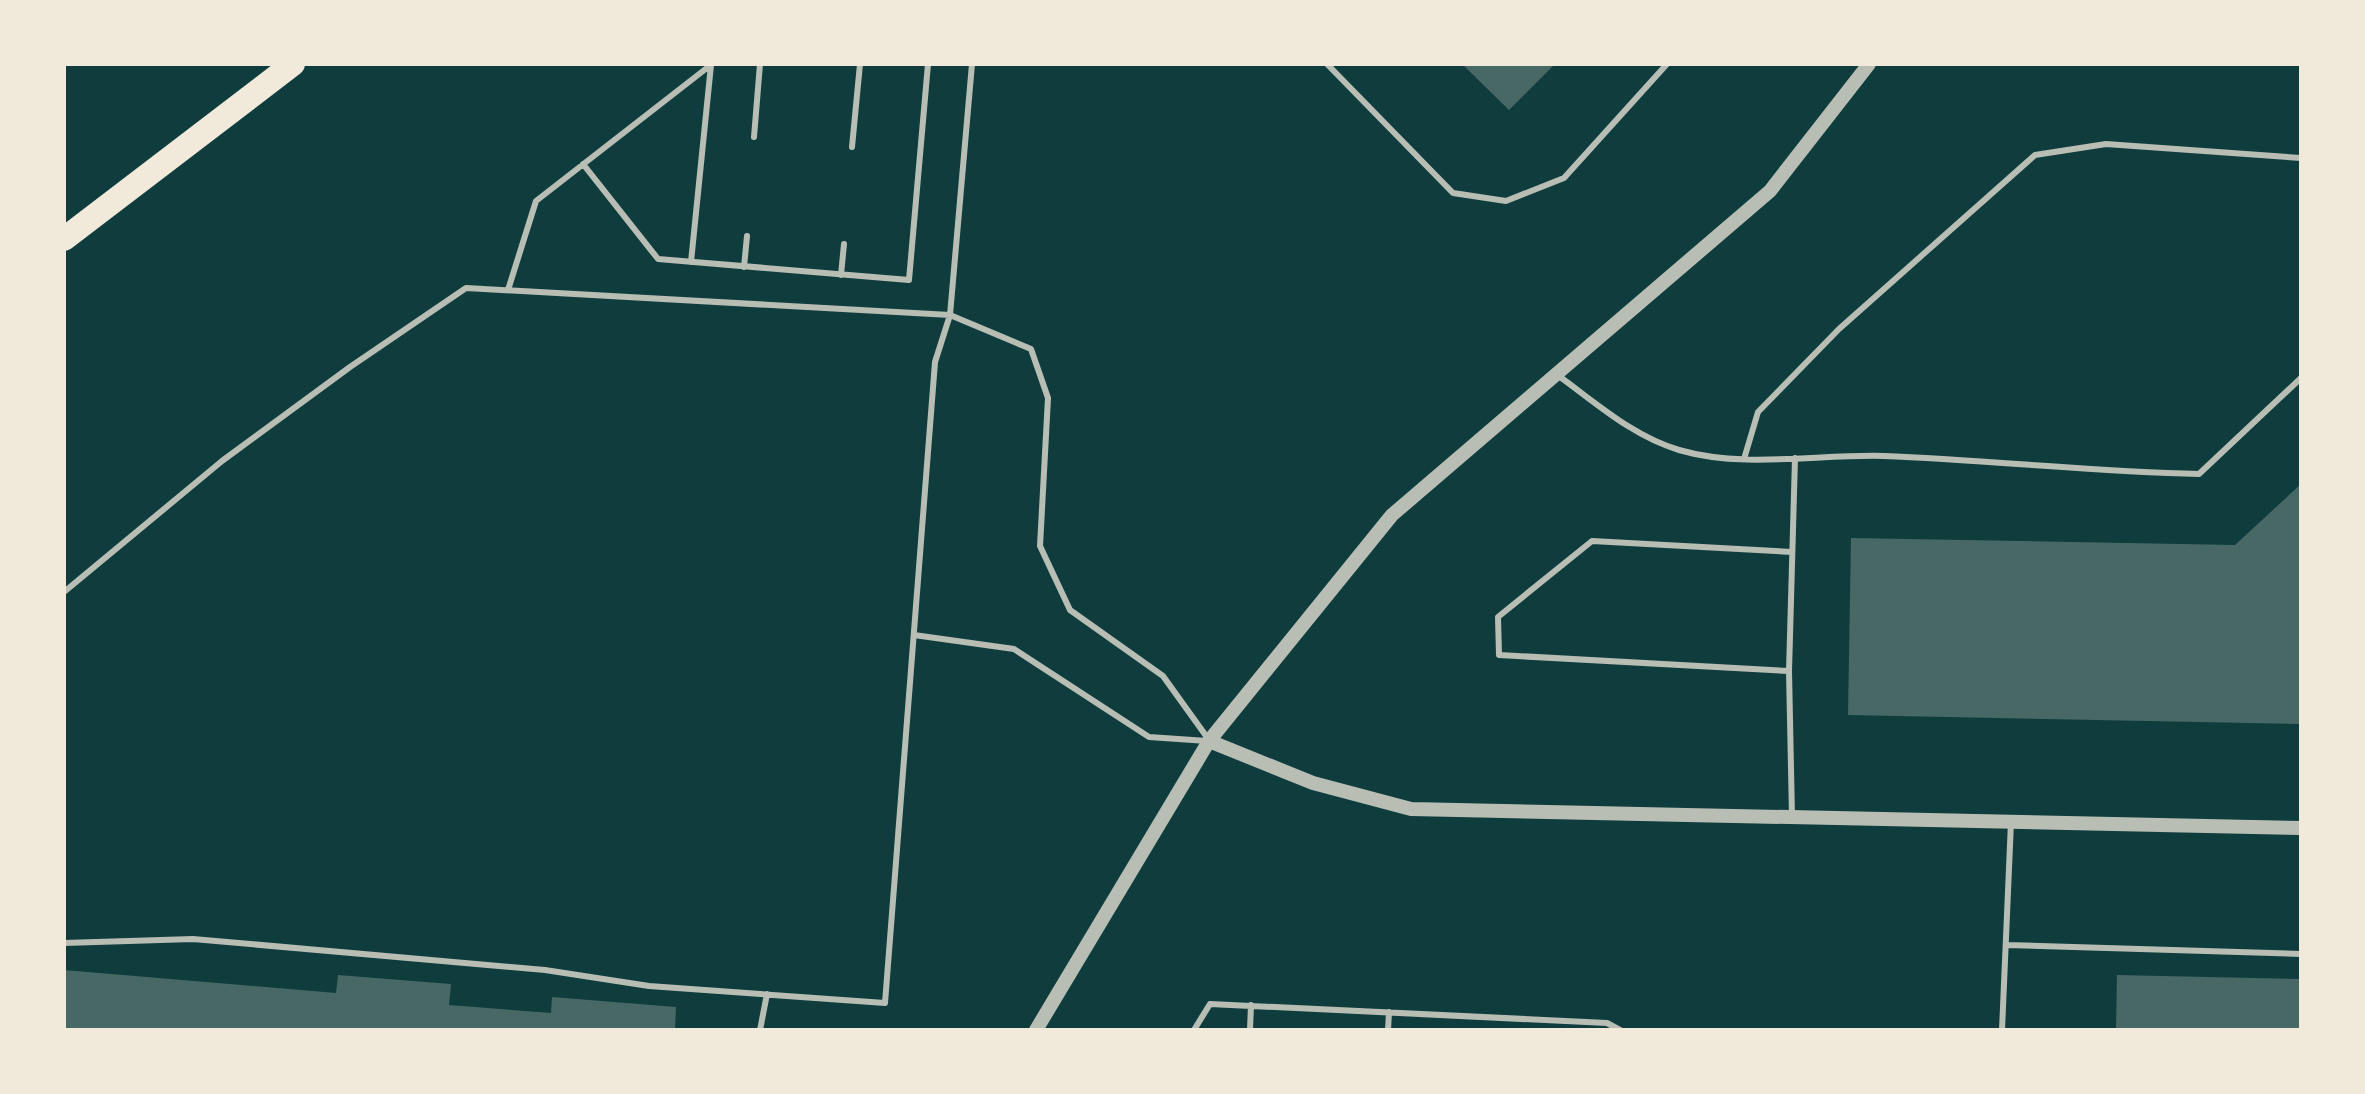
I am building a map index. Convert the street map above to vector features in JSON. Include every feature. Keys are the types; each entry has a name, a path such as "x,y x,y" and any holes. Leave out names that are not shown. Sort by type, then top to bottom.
{"highway":[{"path":"64,239 293,64"}],"street":[{"path":"1036,1030 1209,741 1392,515 1770,191 1869,64"},
{"path":"1209,741 1313,783 1411,809 2301,828"}],"lane":[{"path":"754,137 760,64"},
{"path":"852,147 860,64"},
{"path":"583,164 658,259 909,280 928,64"},
{"path":"64,943 193,939 545,970 649,986 885,1003 935,362 950,315 972,64"},
{"path":"1327,64 1453,193 1506,201 1564,178 1667,64"},
{"path":"508,290 536,201 712,65"},
{"path":"691,262 712,65"},
{"path":"1744,459 1758,412 1839,329 2035,155 2106,144 2301,158"},
{"path":"744,267 747,236"},
{"path":"841,275 844,244"},
{"path":"64,592 222,461 466,288 950,315 1031,349 1048,398 1040,546 1070,610 1163,676 1209,741"},
{"path":"1556,374 1638,434 1681,451 1744,459 1884,456 2111,472 2199,474 2301,378"},
{"path":"1792,817 1789,671 1795,458"},
{"path":"1789,671 1499,655 1498,617 1592,541 1792,552"},
{"path":"914,635 1014,649 1149,737 1209,741"},
{"path":"2002,1030 2011,822"},
{"path":"2006,945 2301,954"},
{"path":"760,1030 767,994"},
{"path":"1194,1030 1210,1004 1607,1023 1620,1030"},
{"path":"1250,1030 1251,1005"},
{"path":"1388,1030 1389,1012"},
{"path":"1526,1030 1527,1018"}],"building":[{"path":"1462,64 1555,64 1509,110"},
{"path":"2301,484 2301,724 1848,715 1851,538 2235,545"},
{"path":"64,970 336,993 338,975 451,984 449,1005 551,1013 552,997 676,1007 675,1030 64,1030"},
{"path":"2117,975 2301,979 2301,1030 2116,1030"}]}
